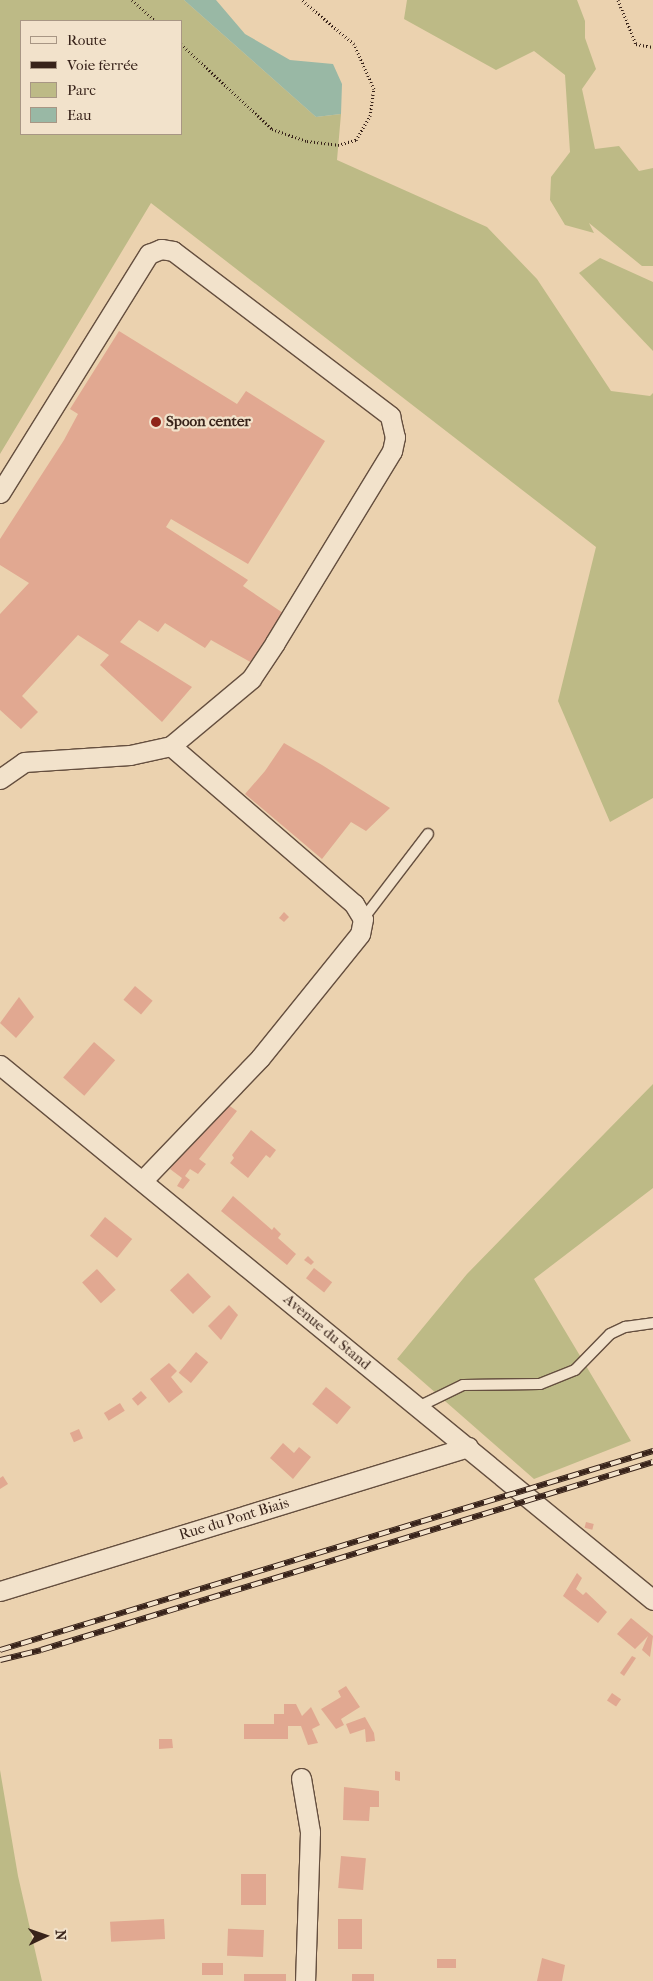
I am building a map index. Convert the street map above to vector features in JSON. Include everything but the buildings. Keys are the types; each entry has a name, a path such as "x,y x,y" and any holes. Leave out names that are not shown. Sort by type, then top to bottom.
{"street":[{"path":"0,493 149,254 161,249 173,251 390,416 395,437 392,452 276,643 250,679 171,746 130,755 24,762 0,779"},
{"path":"142,1181 260,1058 360,934 363,919 354,904 171,746"},
{"name":"Avenue du Stand","path":"0,1065 653,1600"},
{"name":"Rue du Pont Biais","path":"0,1591 468,1448"},
{"path":"301,1778 310,1832 305,1981"}],"lane":[{"path":"363,919 428,834"},
{"path":"418,1407 463,1386 540,1384 575,1370 610,1334 625,1327 653,1323"}],"path":[{"path":"132,0 154,20"},
{"path":"182,45 272,129 307,141 338,145 356,140 370,116 374,89 354,44 302,0"},
{"path":"618,0 636,44 653,47"}],"green space":[{"path":"0,0 184,0 316,117 341,114 337,160 487,227 537,279 611,391 650,396 653,393 653,798 610,822 558,701 596,547 151,203 0,454"},
{"path":"407,0 577,0 585,21 585,38 596,69 582,89 595,149 619,146 639,171 653,168 653,266 642,266 589,223 594,233 565,225 550,200 551,177 570,152 565,75 534,51 496,70 404,19"},
{"path":"600,258 653,282 653,351 579,273"},
{"path":"653,1084 653,1188 534,1279 631,1441 534,1479 397,1359 467,1274"},
{"path":"0,1770 18,1876 42,1981 0,1981"}],"water":[{"path":"184,0 216,0 245,34 290,60 333,64 342,84 341,114 316,117"}],"railway":[{"path":"0,1650 653,1451"},
{"path":"0,1660 41,1650 653,1462"}],"place":[{"name":"Spoon center","path":"156,422"}]}
